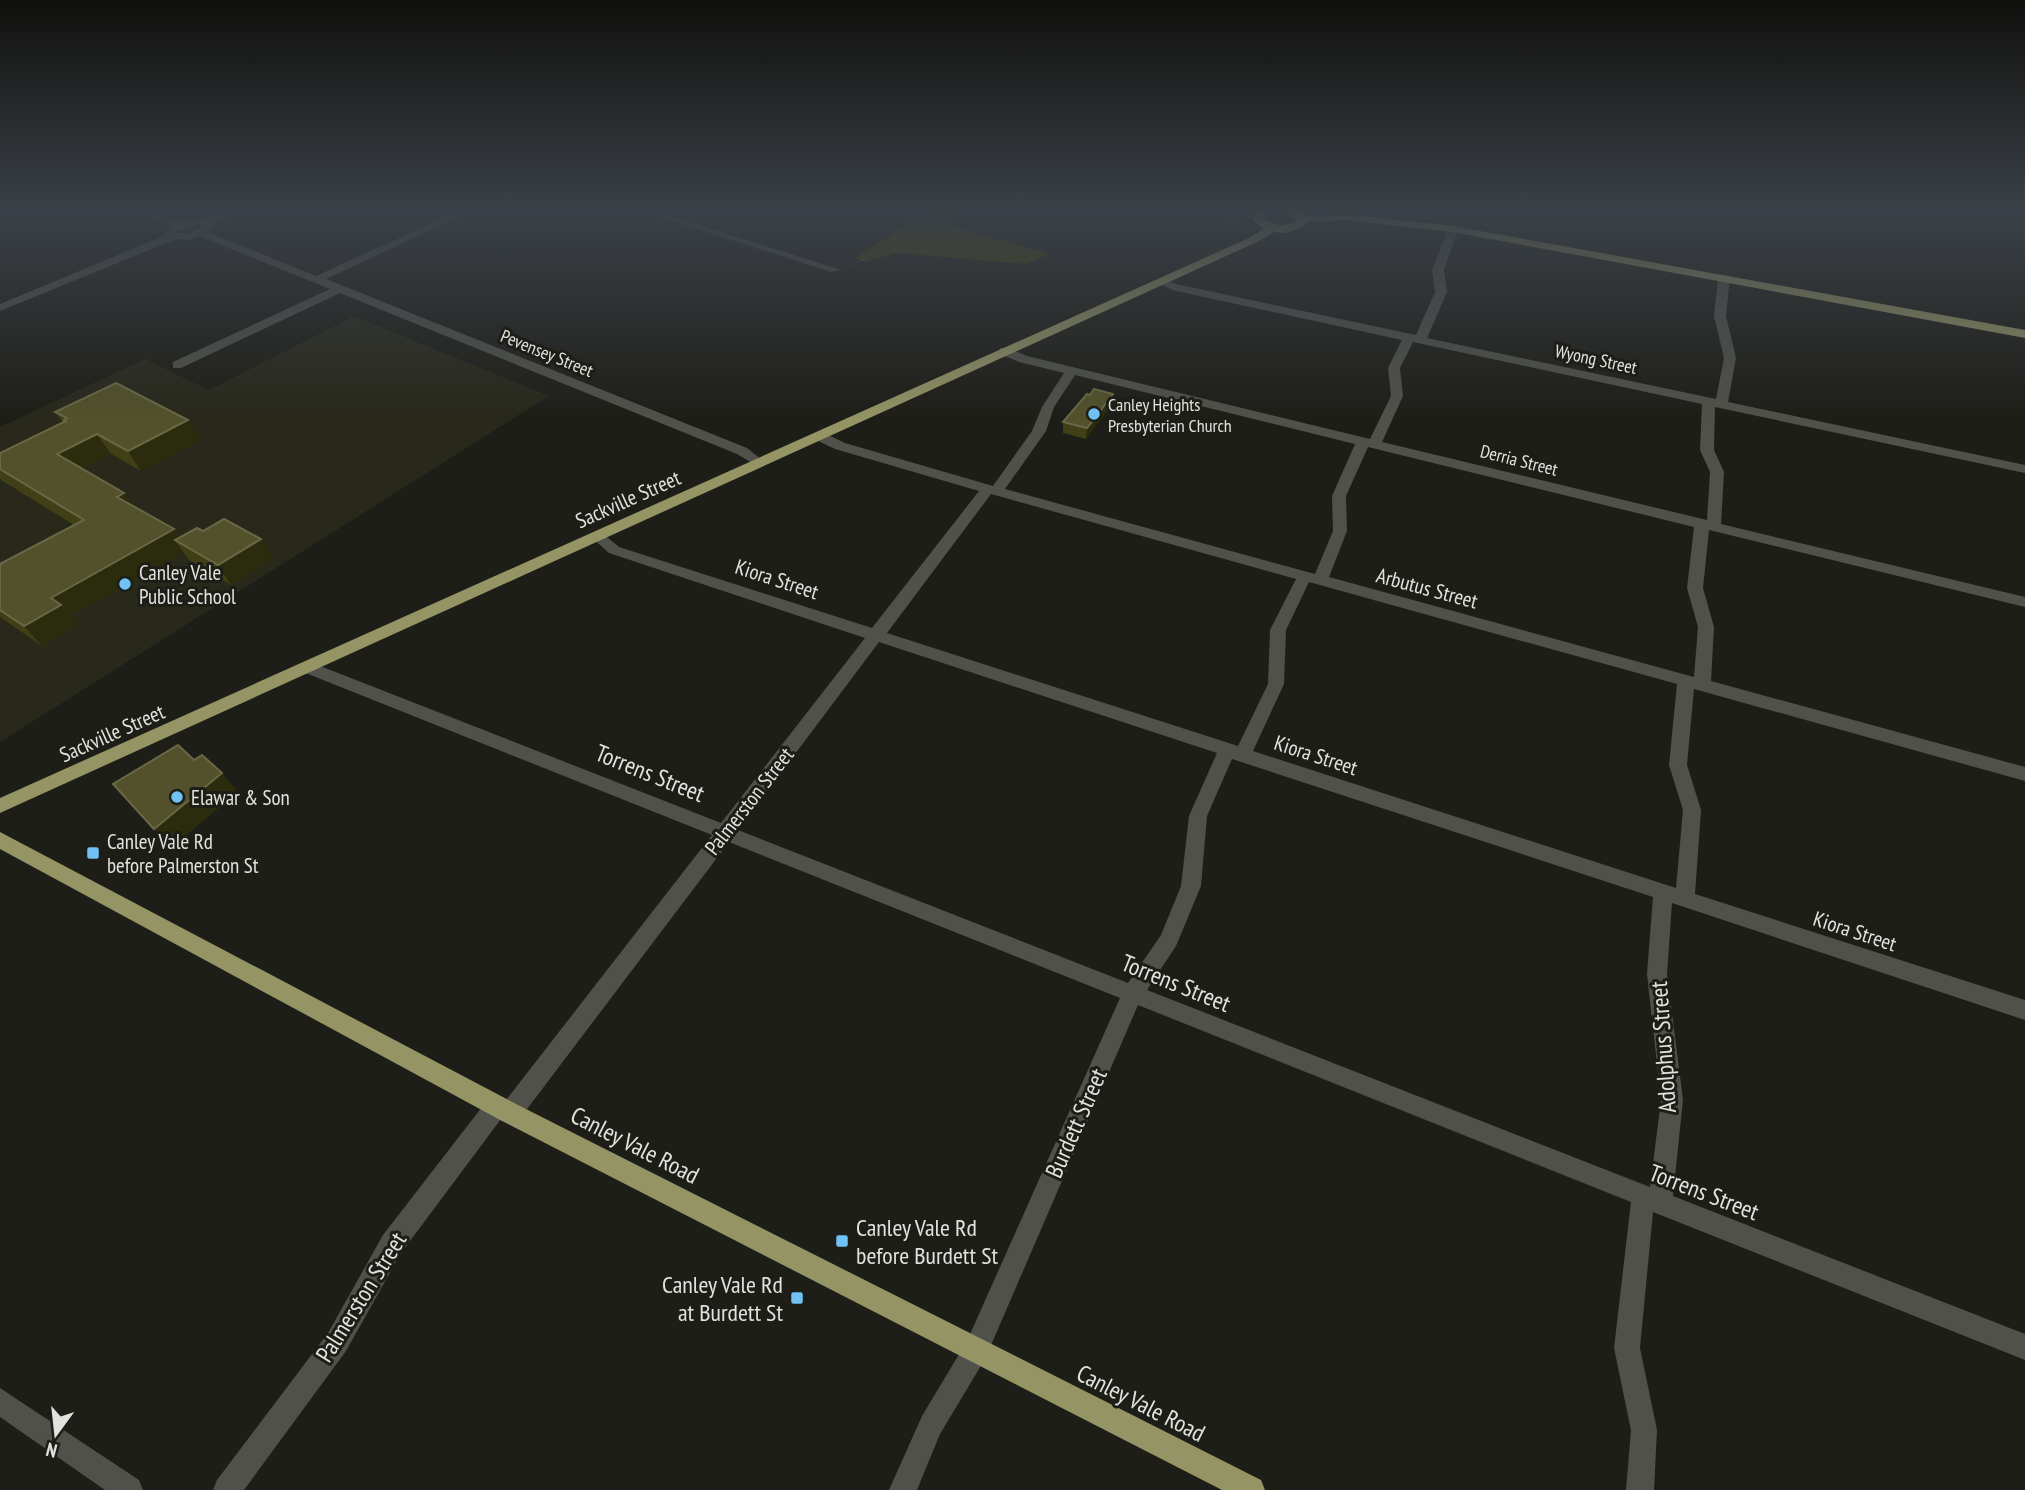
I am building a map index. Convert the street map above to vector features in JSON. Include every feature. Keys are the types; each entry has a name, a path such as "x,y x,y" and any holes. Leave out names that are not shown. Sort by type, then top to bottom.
{"main road":[{"name":"Sackville Street","path":"0,806 1160,282"},
{"path":"1743,282 2025,335"},
{"name":"Canley Vale Road","path":"0,840 504,1110 1251,1490"}],"street":[{"path":"0,308 64,282"},
{"name":"Pevensey Street","path":"324,282 742,451 760,463"},
{"name":"Wyong Street","path":"1162,282 1172,287 2025,469"},
{"name":"Burdett Street","path":"903,1490 931,1425 976,1350 1132,994 1168,940 1191,886 1198,816 1276,684 1278,630 1340,531 1339,496 1369,443 1392,411 1396,396 1394,368 1415,339 1441,292 1440,282"},
{"path":"1685,899 1692,810 1678,765 1706,628 1695,588 1717,472 1707,450 1715,403 1730,358 1720,316 1724,282"},
{"path":"177,365 341,288"},
{"name":"Derria Street","path":"1004,351 1018,358 2025,602"},
{"name":"Palmerston Street","path":"227,1490 337,1342 392,1244 504,1110 1039,431 1048,407 1071,371"},
{"name":"Arbutus Street","path":"819,436 840,446 992,490 2025,774"},
{"name":"Kiora Street","path":"597,536 614,550 2025,1010"},
{"name":"Torrens Street","path":"309,668 2025,1347"},
{"name":"Adolphus Street","path":"1640,1490 1644,1430 1627,1348 1651,1200 1672,1100 1657,974 1663,891"},
{"path":"0,1401 129,1490"}],"shaded area":[{"name":"Canley Vale Public School","path":"354,316 549,396 0,742 0,427 145,359 209,390"}],"building":[{"path":"116,383 188,420 128,451 97,434 57,454 124,493 117,497 174,529 51,598 61,605 24,626 0,610 0,564 84,520 0,469 0,453 66,421 64,420 67,418 55,412"},
{"path":"1094,389 1113,394 1087,428 1063,422 1087,394 1090,395"},
{"path":"224,519 261,539 218,565 175,540 197,528 203,531"},
{"path":"178,745 194,760 202,755 222,773 154,829 113,784"}],"place":[{"name":"Canley Heights Presbyterian Church","path":"1094,414"},
{"name":"Canley Vale Public School","path":"125,584"},
{"name":"Elawar & Son","path":"177,797"},
{"name":"Canley Vale Rd before Palmerston St","path":"93,853"},
{"name":"Canley Vale Rd before Burdett St","path":"842,1241"},
{"name":"Canley Vale Rd at Burdett St","path":"797,1298"}]}
